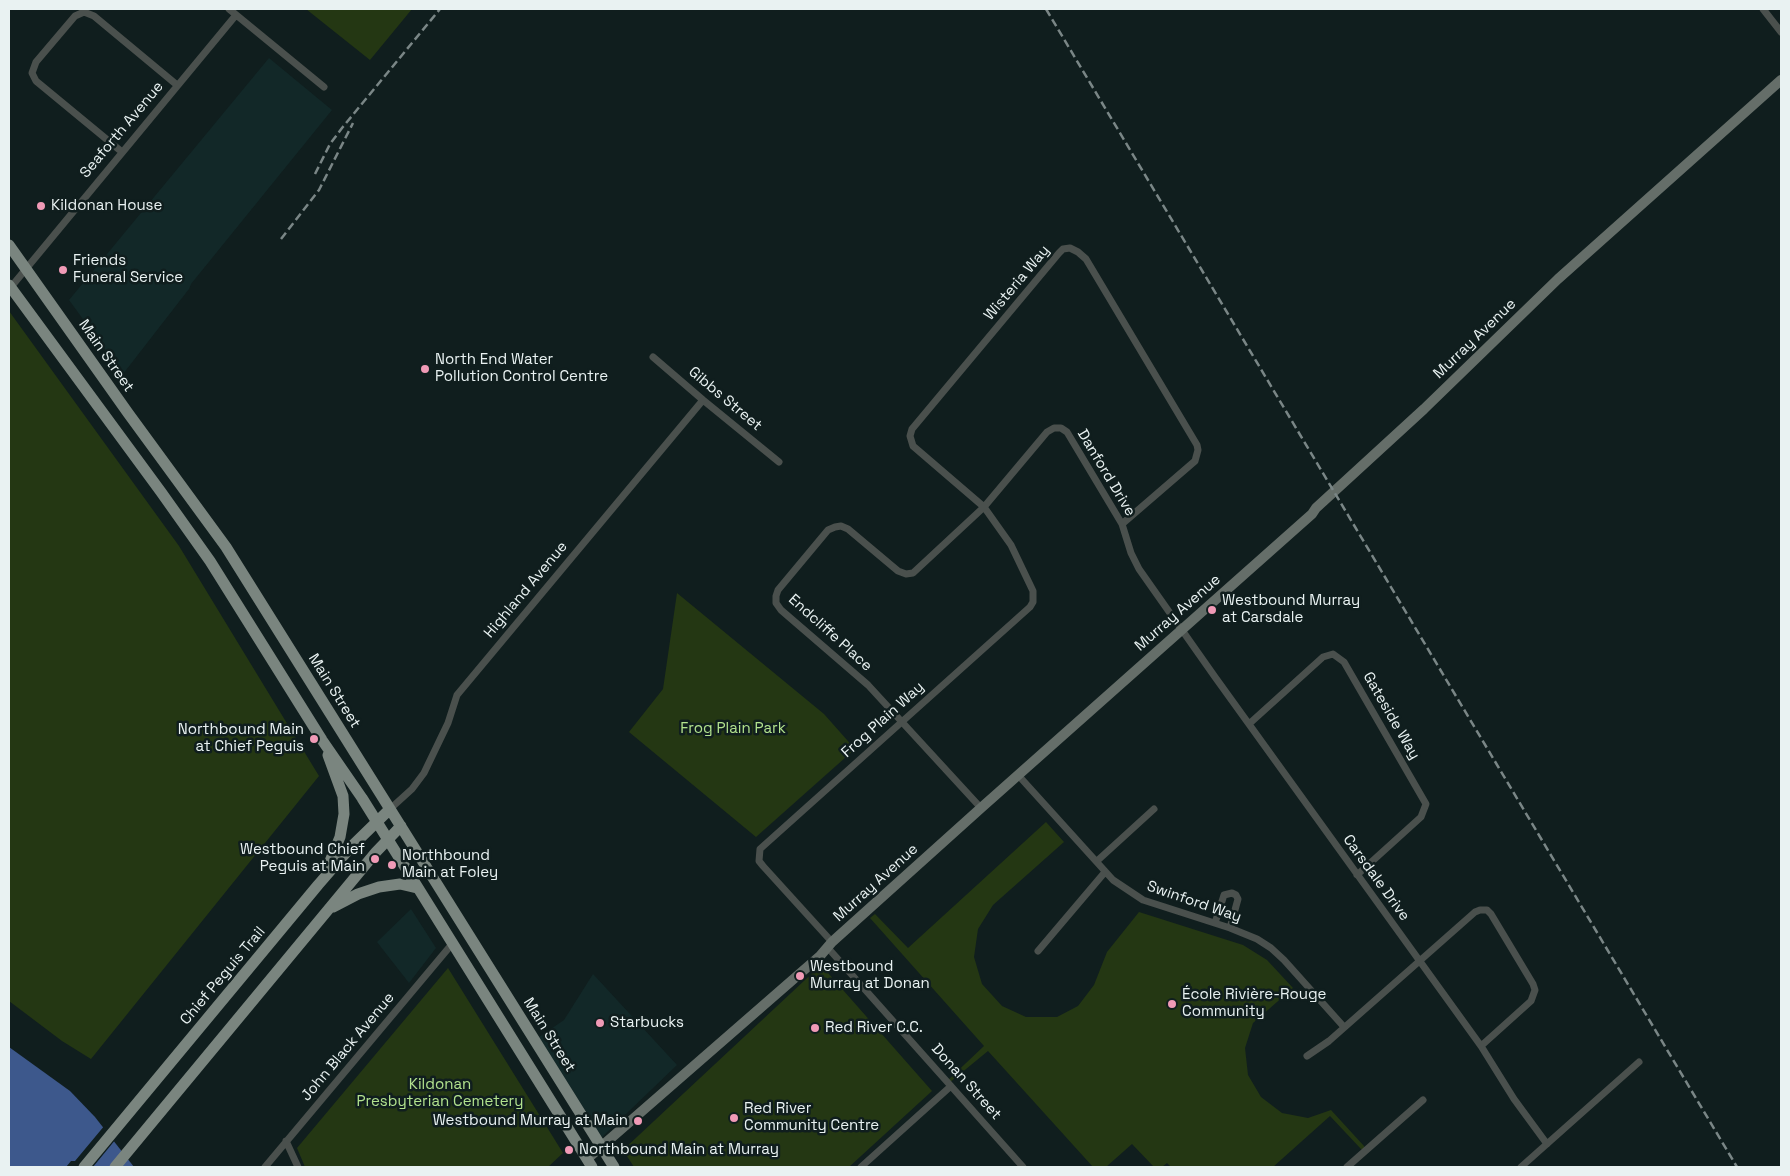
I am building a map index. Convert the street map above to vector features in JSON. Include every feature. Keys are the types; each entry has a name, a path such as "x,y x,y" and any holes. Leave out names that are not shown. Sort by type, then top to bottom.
{"main road":[{"name":"Main Street","path":"9,245 128,413 226,546 614,1167"},
{"path":"10,286 210,562 322,740 347,775 590,1163"},
{"path":"318,885 335,852 342,830 344,814 343,796 322,740"},
{"name":"Chief Peguis Trail","path":"84,1167 351,846 390,809"},
{"path":"115,1167 329,909 401,826"},
{"path":"329,909 358,894 379,887 400,884 417,888"}],"street":[{"path":"229,9 324,87"},
{"path":"1762,9 1781,32"},
{"path":"122,152 36,81 32,73 36,62 75,16 84,12 94,16 177,85"},
{"name":"Seaforth Avenue","path":"10,286 236,15"},
{"name":"Murray Avenue","path":"590,1163 601,1147 820,956 981,808 1312,514 1316,508 1424,409 1558,279 1781,80"},
{"name":"Wisteria Way","path":"984,507 913,446 910,436 912,429 1059,253 1064,249 1070,248 1086,259 1197,445 1198,450 1195,461 1122,524"},
{"name":"Gibbs Street","path":"653,357 779,462"},
{"name":"Highland Avenue","path":"390,809 412,789 424,774 448,723 458,695 703,400"},
{"name":"Danford Drive","path":"984,507 1047,432 1054,428 1062,428 1067,432 1122,524 1138,569 1181,630"},
{"name":"Endcliffe Place","path":"981,808 868,685 781,610 776,603 776,596 778,590 828,530 835,527 842,526 848,529 898,571 906,574 913,573 984,507"},
{"name":"Frog Plain Way","path":"830,945 759,861 760,849 1030,607 1033,602 1033,591 1011,545 984,507"},
{"name":"Carsdale Drive","path":"1181,630 1481,1046 1514,1099 1547,1144"},
{"name":"Gateside Way","path":"1249,724 1323,657 1333,654 1344,662 1426,804 1421,817 1357,875"},
{"name":"Swinford Way","path":"1018,775 1118,884 1143,900 1230,928 1257,939 1271,948 1344,1027"},
{"path":"1097,861 1154,809"},
{"path":"1038,950 1105,872"},
{"path":"1214,923 1224,895 1232,893 1238,899 1230,928"},
{"path":"1307,1056 1344,1027 1474,912 1487,910 1492,914 1535,990 1531,1001 1481,1046"},
{"name":"John Black Avenue","path":"265,1167 452,944"},
{"name":"Donan Street","path":"830,945 1022,1167"},
{"path":"1521,1167 1640,1062"},
{"path":"861,1167 951,1086"},
{"path":"1348,1167 1423,1100"},
{"path":"286,1141 298,1167"}],"shaded area":[{"path":"269,58 332,110 191,284 123,374 69,300"},
{"path":"411,909 436,948 409,983 377,942"},
{"path":"593,974 677,1065 602,1137 539,1037 564,1020"}],"green space":[{"path":"306,9 412,9 370,60"},
{"path":"9,311 179,546 319,776 91,1059 62,1041 9,1001"},
{"name":"Frog Plain Park","path":"677,593 824,714 855,749 756,837 629,732 663,689"},
{"path":"1046,822 1064,842 993,905 978,929 974,957 982,984 1002,1006 1026,1017 1057,1017 1078,1006 1094,985 1107,952 1139,912 1243,945 1267,960 1293,988 1253,1023 1245,1048 1248,1075 1261,1097 1282,1113 1308,1118 1331,1110 1364,1146 1366,1151 1361,1149 1330,1116 1273,1167 1171,1167 1167,1163 1162,1167 1154,1167 1132,1144 1106,1167 1093,1167 988,1051 949,1083 947,1081 984,1046 870,918 875,914 908,948"},
{"name":"Red River C.C.","path":"821,965 932,1091 849,1167 634,1167 623,1150"},
{"name":"Kildonan Presbyterian Cemetery","path":"448,968 563,1153 548,1167 305,1167 297,1148"}],"water":[{"path":"9,1047 70,1091 95,1117 134,1167 9,1167"}],"pier":[{"path":"105,1125 116,1139 93,1167 66,1167 71,1161 75,1161"}],"railway":[{"path":"315,174 330,144 342,128 440,9"},
{"path":"1046,9 1737,1167"},
{"path":"281,239 319,190 353,123"}],"place":[{"name":"Kildonan House","path":"41,206"},
{"name":"Friends Funeral Service","path":"63,270"},
{"name":"North End Water Pollution Control Centre","path":"425,369"},
{"name":"Westbound Murray at Carsdale","path":"1212,610"},
{"name":"Northbound Main at Chief Peguis","path":"314,739"},
{"name":"Westbound Chief Peguis at Main","path":"375,859"},
{"name":"Northbound Main at Foley","path":"392,865"},
{"name":"Westbound Murray at Donan","path":"800,976"},
{"name":"École Rivière-Rouge Community","path":"1172,1004"},
{"name":"Starbucks","path":"600,1023"},
{"name":"Red River C.C.","path":"815,1028"},
{"name":"Red River Community Centre","path":"734,1118"},
{"name":"Westbound Murray at Main","path":"638,1121"},
{"name":"Northbound Main at Murray","path":"569,1150"}]}
